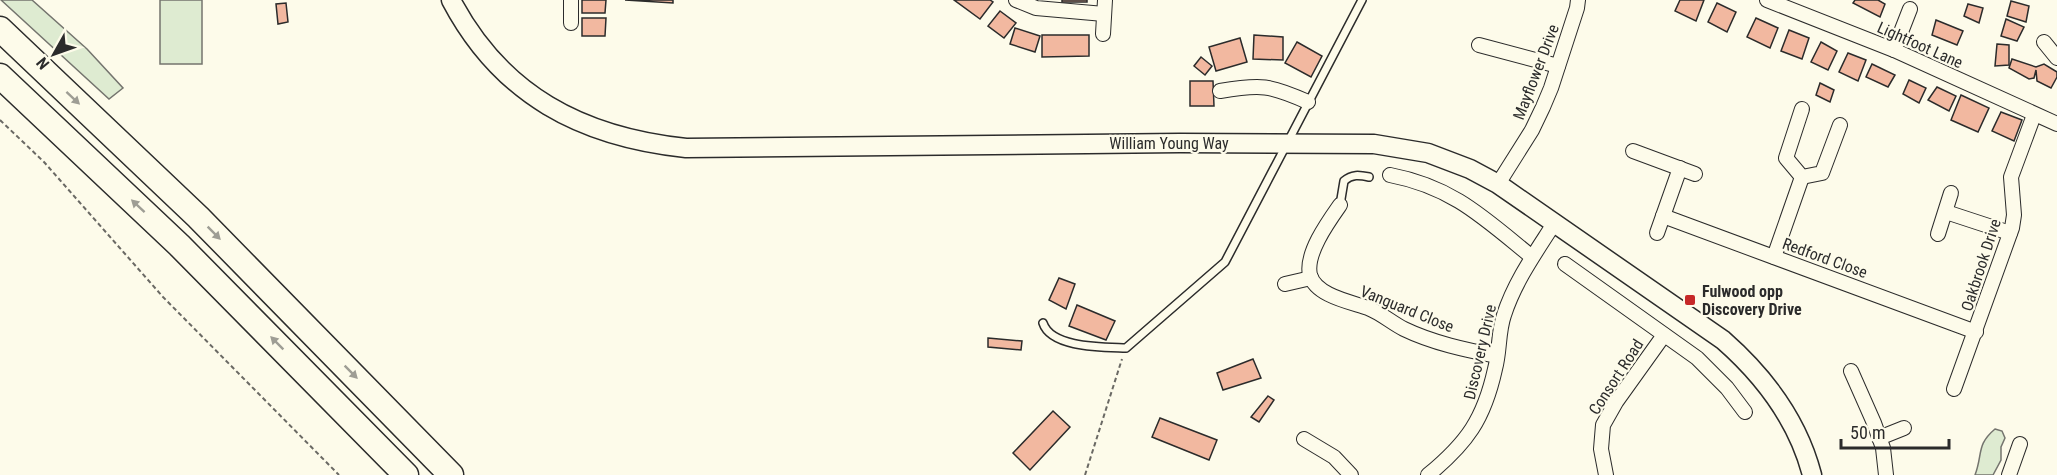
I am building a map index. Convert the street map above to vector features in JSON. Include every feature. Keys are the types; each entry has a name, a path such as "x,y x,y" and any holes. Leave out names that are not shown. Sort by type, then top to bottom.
{"highway":[{"path":"0,29 198,217 451,475"},
{"path":"0,76 179,244 406,475"}],"main road":[{"name":"William Young Way","path":"451,0 461,19 486,54 506,75 534,98 557,111 601,129 663,146 698,148 1180,143 1374,144 1420,150 1470,169 1498,184 1709,330 1742,358 1762,380 1784,411 1802,446 1812,475"}],"street":[{"path":"571,0 571,23"},
{"path":"1016,0 1036,8 1105,7 1103,34"},
{"name":"Mayflower Drive","path":"1498,184 1532,130 1551,88 1578,0"},
{"name":"Lightfoot Lane","path":"1767,0 1894,50 2057,124"},
{"path":"1894,50 1910,9"},
{"path":"2044,42 2057,58"},
{"path":"1479,45 1558,66"},
{"path":"1220,91 1250,86 1280,89 1308,102"},
{"path":"1802,109 1786,158 1802,177"},
{"name":"Oakbrook Drive","path":"1954,389 2010,233 2014,215 2011,177 2034,115"},
{"path":"1802,177 1822,173 1840,125"},
{"path":"1633,151 1695,174"},
{"path":"1657,233 1680,168"},
{"path":"1390,175 1414,179 1454,197 1532,257"},
{"path":"1774,257 1802,177"},
{"path":"1938,234 1951,193"},
{"path":"1285,284 1311,278 1308,262 1340,205"},
{"path":"1946,212 2010,233"},
{"name":"Redford Close","path":"1663,216 1976,332"},
{"name":"Discovery Drive","path":"1428,475 1449,457 1470,433 1484,408 1496,368 1507,305 1522,273 1555,222"},
{"name":"Consort Road","path":"1565,264 1697,358 1715,375 1745,412"},
{"name":"Vanguard Close","path":"1311,278 1338,300 1369,308 1403,329 1464,350 1497,356"},
{"name":"Consort Road","path":"1606,475 1601,449 1603,425 1616,402 1664,335"},
{"path":"1851,371 1883,448 1886,475"},
{"path":"1879,438 1904,428"},
{"path":"1304,439 1334,457 1351,475"},
{"path":"2009,475 2020,444"}],"lane":[{"path":"1043,322 1045,330 1050,335 1064,341 1100,347 1125,348 1225,262 1362,0"},
{"path":"1340,205 1344,181 1357,175 1369,177"}],"path":[{"path":"0,120 44,162 163,297 339,475"},
{"path":"1085,475 1125,348"}],"green space":[{"path":"1,0 32,0 87,49 123,88 109,99"},
{"path":"160,0 202,0 202,64 160,64"},
{"path":"1995,429 2002,431 2005,438 2001,447 2001,460 1993,475 1975,475 1982,445"}],"building":[{"path":"582,0 606,0 605,13 582,13"},
{"path":"625,0 673,0 673,3"},
{"path":"954,0 990,0 993,2 980,19"},
{"path":"1062,0 1087,0 1087,2 1062,2"},
{"path":"1680,0 1704,0 1696,21 1675,11"},
{"path":"1855,0 1878,0 1885,4 1880,17 1853,3"},
{"path":"2011,1 2029,6 2026,22 2007,16"},
{"path":"286,3 288,22 278,24 276,4"},
{"path":"1717,3 1736,12 1727,32 1708,22"},
{"path":"1968,4 1983,8 1979,23 1964,16"},
{"path":"1000,11 1016,23 1004,38 988,26"},
{"path":"582,18 606,18 605,36 582,36"},
{"path":"1756,18 1778,28 1770,48 1747,37"},
{"path":"2006,19 2024,27 2017,41 2001,36"},
{"path":"1936,20 1963,31 1957,45 1932,35"},
{"path":"1015,28 1040,36 1035,52 1010,44"},
{"path":"1789,30 1809,38 1802,59 1781,51"},
{"path":"1042,35 1089,35 1089,56 1042,57"},
{"path":"1254,35 1283,37 1283,60 1253,59"},
{"path":"1240,38 1247,62 1216,71 1209,47"},
{"path":"1297,42 1322,56 1311,77 1285,63"},
{"path":"1821,42 1837,51 1828,70 1811,62"},
{"path":"1997,44 2009,45 2009,65 1995,66"},
{"path":"1848,53 1866,60 1858,81 1839,72"},
{"path":"1201,57 1212,66 1205,75 1194,66"},
{"path":"2012,59 2036,67 2044,64 2057,72 2051,88 2037,81 2036,70 2034,78 2029,79 2009,68"},
{"path":"1872,64 1895,75 1888,87 1866,77"},
{"path":"1909,80 1926,88 1919,103 1903,94"},
{"path":"1190,81 1213,81 1214,106 1190,106"},
{"path":"1820,83 1834,90 1830,102 1816,95"},
{"path":"1937,87 1956,96 1949,111 1928,100"},
{"path":"1961,95 1989,108 1978,132 1951,120"},
{"path":"2001,112 2022,120 2014,141 1992,131"},
{"path":"1059,278 1075,284 1066,309 1049,300"},
{"path":"1077,305 1115,321 1106,340 1069,326"},
{"path":"988,338 1022,341 1021,350 988,347"},
{"path":"1253,359 1261,378 1223,390 1217,373"},
{"path":"1268,396 1274,400 1259,422 1251,417"},
{"path":"1053,411 1070,427 1030,470 1013,453"},
{"path":"1160,418 1217,440 1209,460 1152,437"}],"place":[{"name":"Fulwood opp Discovery Drive","path":"1690,300"}]}
